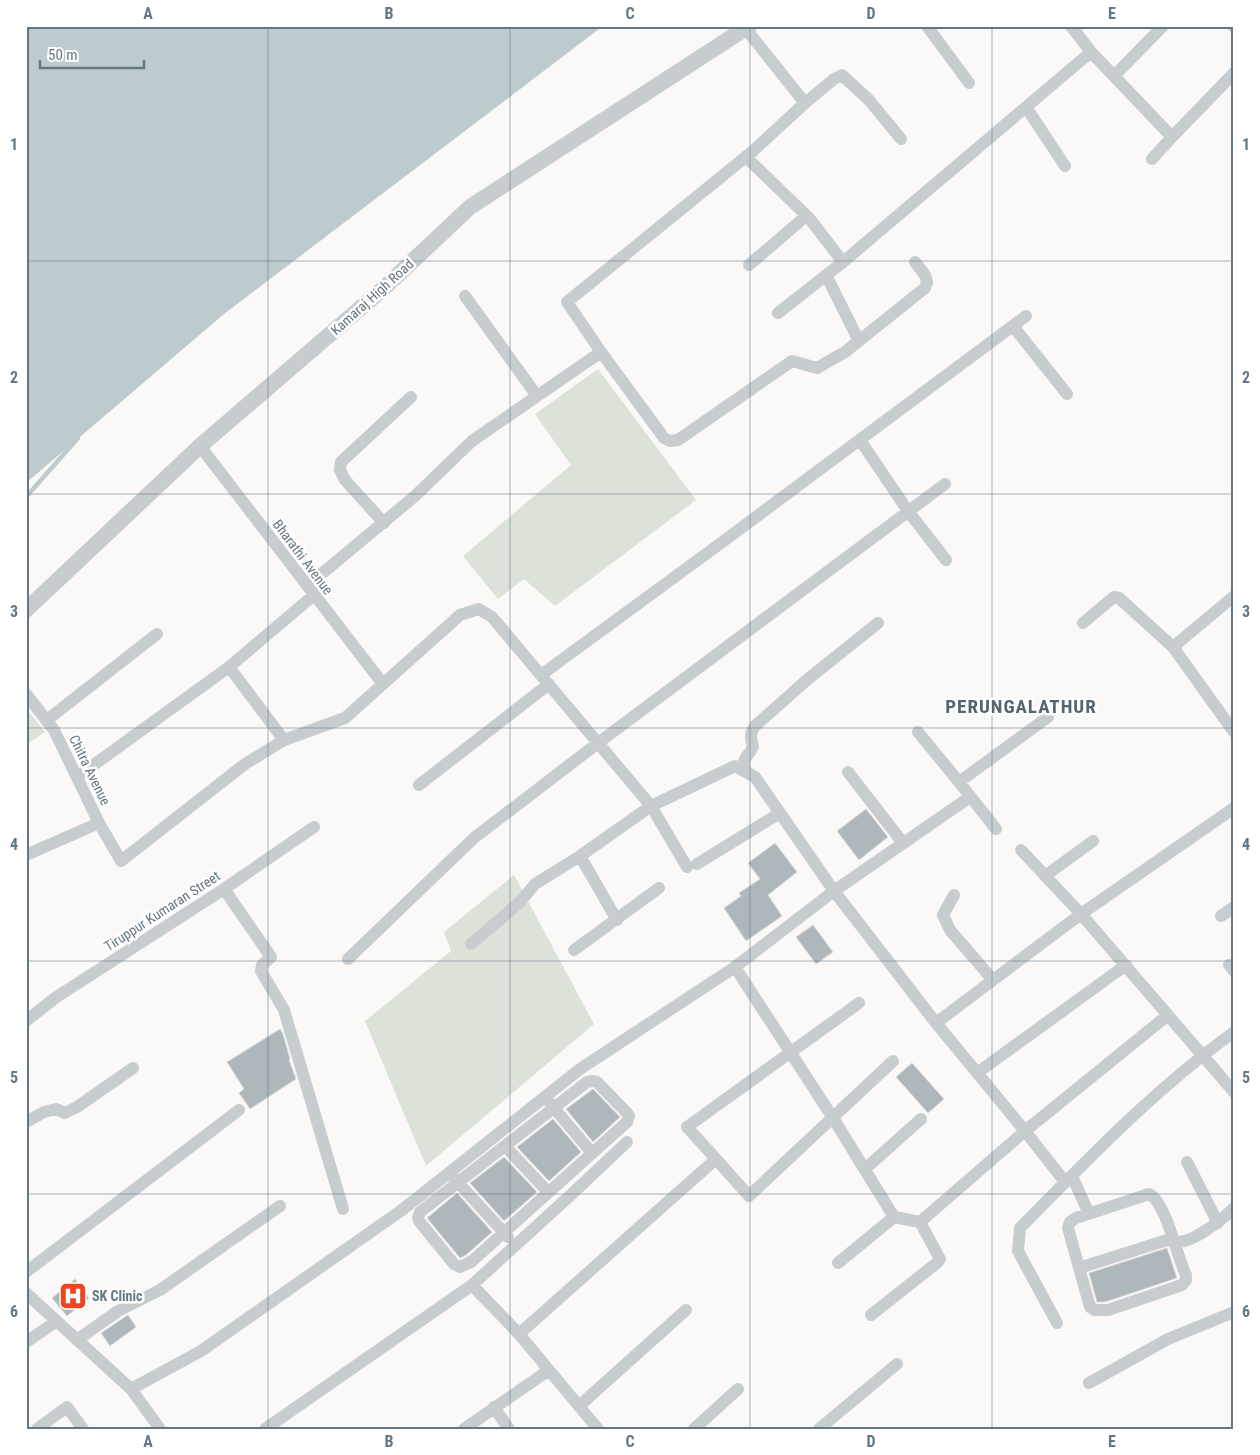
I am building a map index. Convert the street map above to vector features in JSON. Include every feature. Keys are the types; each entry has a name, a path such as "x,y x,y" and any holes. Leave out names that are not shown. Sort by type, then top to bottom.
{"street":[{"path":"927,26 969,83"},
{"path":"1071,26 1091,52 1172,137"},
{"path":"1114,76 1163,26"},
{"path":"748,28 805,103"},
{"name":"Kamaraj High Road","path":"26,610 200,446 385,287 470,208 748,28"},
{"path":"778,313 842,262 1091,52"},
{"path":"1152,159 1234,73"},
{"path":"901,139 869,100 842,75 834,79 805,103 746,157 567,302 660,433 670,441 678,440 792,361 817,368 859,341 925,288 927,282 925,275 914,262"},
{"path":"1026,107 1065,166"},
{"path":"746,157 806,216 842,262"},
{"path":"750,265 806,216"},
{"path":"826,275 859,341"},
{"path":"465,296 537,396"},
{"path":"419,785 545,680 1026,316"},
{"path":"1013,326 1067,394"},
{"path":"77,777 230,667 472,441 601,352"},
{"path":"384,523 345,480 340,470 341,462 346,455 411,397"},
{"path":"860,440 908,511 946,560"},
{"name":"Bharathi Avenue","path":"200,446 383,684"},
{"path":"348,959 474,838 598,742 944,484"},
{"path":"1173,647 1234,596"},
{"path":"1083,623 1108,600 1114,597 1119,598 1173,647 1231,723"},
{"path":"230,667 284,740 345,718 460,615 479,609 492,618 598,742 651,806 692,866 780,813"},
{"path":"746,772 743,763 744,757 752,751 753,746 750,739 751,732 755,726 808,678 878,623"},
{"path":"47,720 158,634"},
{"name":"Chitra Avenue","path":"26,694 54,730 99,823 121,861 245,764 284,740"},
{"path":"959,782 1048,717"},
{"path":"918,732 996,829"},
{"path":"471,944 520,902 535,884 580,856 651,806 735,766 755,776 834,891 936,1023 1025,1131 1068,1179 1089,1214"},
{"path":"848,772 903,843"},
{"path":"131,1389 201,1351 402,1210 580,1069 736,967 834,891 970,797"},
{"path":"936,1023 1081,914 1234,808"},
{"path":"26,855 99,823"},
{"name":"Tiruppur Kumaran Street","path":"26,1021 54,998 224,889 314,826"},
{"path":"1046,876 1093,841"},
{"path":"1021,850 1126,965 1234,1092"},
{"path":"580,856 617,920"},
{"path":"574,950 659,888"},
{"path":"224,889 271,958 262,965 261,972 284,1010 343,1209"},
{"path":"954,895 943,915 950,930 993,980"},
{"path":"1221,916 1234,908"},
{"path":"977,1073 1126,965"},
{"path":"736,967 894,1217 920,1222"},
{"path":"859,1003 687,1127 749,1196 893,1061"},
{"path":"920,1222 1025,1131 1168,1015"},
{"path":"1057,1323 1018,1251 1020,1228 1152,1097 1202,1055 1234,1032"},
{"path":"26,1122 44,1112 56,1109 65,1113 77,1107 133,1068"},
{"path":"593,1081 597,1082 629,1116 627,1122 467,1265 460,1268 454,1264 418,1218 422,1210 553,1109 587,1082 593,1081"},
{"path":"545,1097 553,1109 592,1153"},
{"path":"26,1272 239,1110"},
{"path":"865,1169 921,1119"},
{"path":"265,1429 472,1285 627,1142"},
{"path":"505,1146 548,1192"},
{"path":"519,1334 716,1159"},
{"path":"1187,1162 1218,1223"},
{"path":"449,1173 516,1244"},
{"path":"1149,1194 1154,1197 1159,1204 1174,1241 1186,1280 1182,1285 1108,1310 1095,1310 1090,1307 1068,1228 1070,1222 1089,1214 1142,1195 1149,1194"},
{"path":"77,1340 118,1311 160,1290 280,1206"},
{"path":"1079,1268 1167,1240 1181,1242 1218,1223 1234,1208"},
{"path":"838,1263 894,1217"},
{"path":"871,1315 940,1259 920,1222"},
{"path":"472,1285 519,1334 598,1429"},
{"path":"26,1293 131,1389 160,1429"},
{"path":"578,1406 686,1310"},
{"path":"1089,1383 1168,1339 1234,1312"},
{"path":"26,1342 57,1321"},
{"path":"819,1429 897,1364"},
{"path":"464,1429 549,1370"},
{"path":"694,1429 738,1389"},
{"path":"37,1429 67,1407 83,1429"},
{"path":"494,1407 509,1429"}],"shaded area":[{"path":"26,26 603,26 224,314 26,483"},
{"path":"598,369 696,500 555,606 524,579 498,599 463,556 571,465 535,414"},
{"path":"26,708 45,732 26,745"},
{"path":"514,875 594,1024 426,1166 365,1021 451,951 444,932"}],"building":[{"path":"866,809 888,837 859,860 837,831"},
{"path":"775,843 797,872 768,895 782,916 746,941 724,908 741,896 739,893 760,879 748,863"},
{"path":"813,925 833,952 816,964 796,937"},
{"path":"280,1029 296,1079 250,1109 239,1093 244,1089 227,1062"},
{"path":"912,1063 944,1099 928,1113 896,1077"},
{"path":"593,1089 620,1117 593,1142 566,1109"},
{"path":"553,1119 581,1152 549,1181 517,1147"},
{"path":"504,1157 537,1192 504,1221 470,1183"},
{"path":"457,1193 492,1232 460,1258 427,1218"},
{"path":"1167,1248 1177,1278 1105,1302 1097,1302 1089,1273"},
{"path":"75,1279 89,1298 67,1316 52,1298"},
{"path":"128,1315 136,1327 110,1346 101,1333"}],"waterway":[{"path":"26,497 78,438"}],"place":[{"name":"SK Clinic","path":"73,1296"}],"district":[{"name":"PERUNGALATHUR","path":"1021,706"}]}
